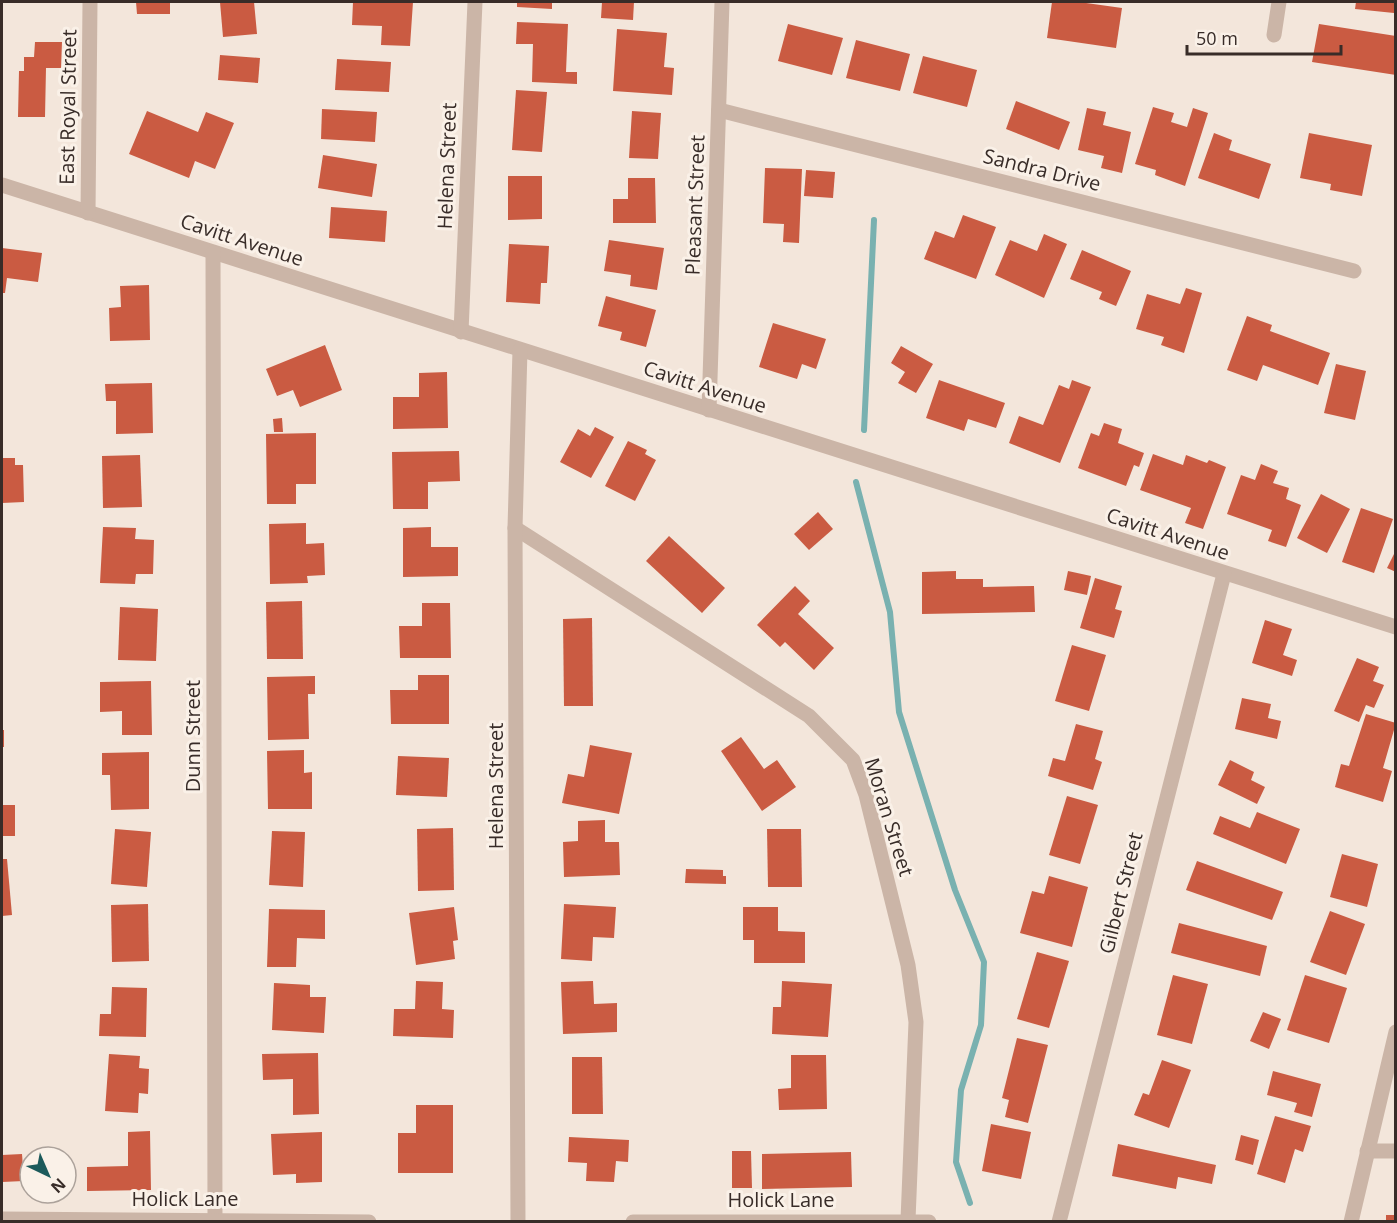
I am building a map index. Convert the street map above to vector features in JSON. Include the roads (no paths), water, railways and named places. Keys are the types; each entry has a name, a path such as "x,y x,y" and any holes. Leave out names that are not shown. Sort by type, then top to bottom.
{"street":[{"name":"East Royal Street","path":"88,213 90,2"},
{"name":"Helena Street","path":"461,332 476,2"},
{"name":"Pleasant Street","path":"709,410 722,2"},
{"path":"1274,35 1279,2"},
{"name":"Sandra Drive","path":"719,110 1354,271"},
{"name":"Cavitt Avenue","path":"2,185 1395,627"},
{"name":"Dunn Street","path":"213,253 215,1220"},
{"name":"Helena Street","path":"518,1221 515,528 520,350"},
{"name":"Moran Street","path":"515,528 809,716 853,760 866,795 908,965 916,1022 908,1220"},
{"name":"Gilbert Street","path":"1059,1221 1224,574"},
{"path":"1351,1221 1395,1032"},
{"path":"1366,1151 1395,1151"},
{"name":"Holick Lane","path":"2,1219 369,1221"},
{"name":"Holick Lane","path":"633,1221 928,1221"}],"waterway":[{"path":"864,430 874,220"},
{"path":"856,482 890,612 899,712 955,890 984,962 981,1025 961,1090 956,1162 970,1203"}]}
